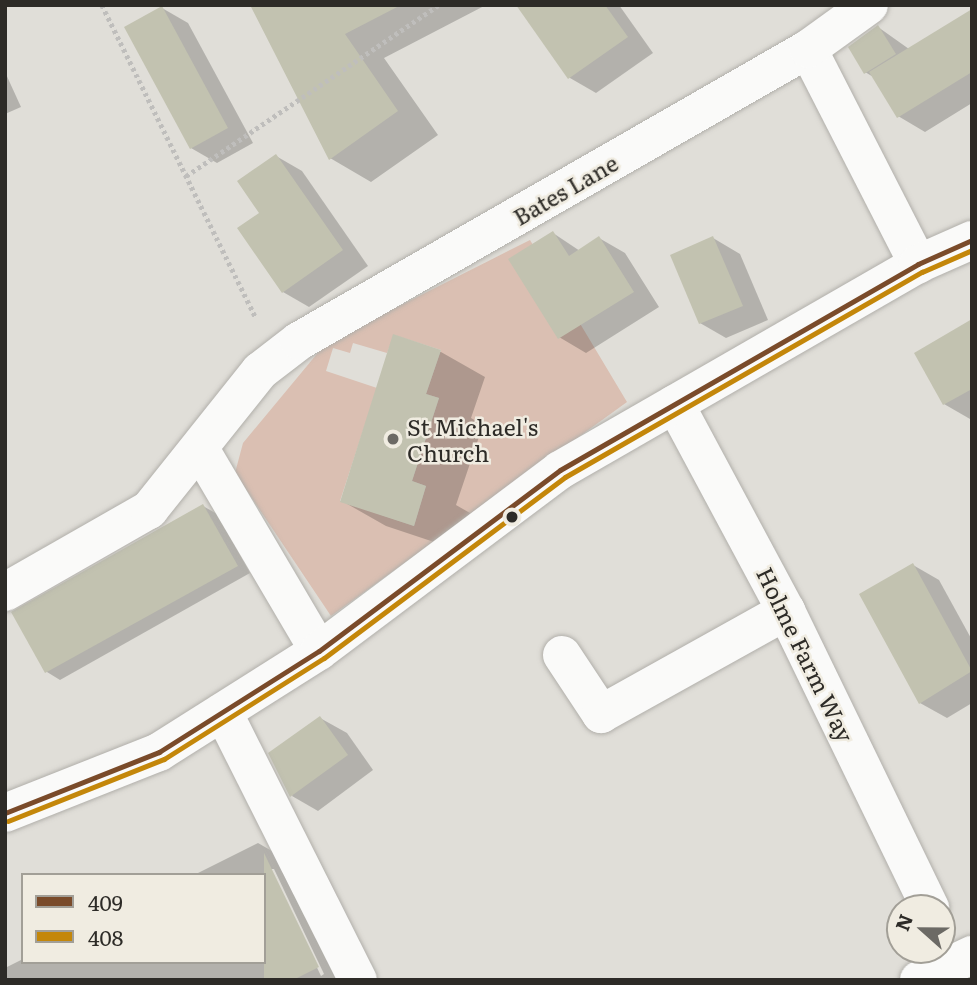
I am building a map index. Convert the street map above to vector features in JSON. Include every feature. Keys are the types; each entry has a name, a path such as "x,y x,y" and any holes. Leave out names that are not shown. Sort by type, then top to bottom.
{"street":[{"name":"Bates Lane","path":"5,592 149,510 260,371 299,341 808,49 869,5"},
{"path":"808,49 918,264"},
{"path":"5,813 159,752 319,651 560,470 918,264 972,240"},
{"name":"Holme Farm Way","path":"675,404 786,611 923,894"},
{"path":"200,449 319,651"},
{"path":"562,655 601,714 786,611"},
{"path":"223,712 358,980"},
{"path":"928,971 972,955"}],"path":[{"path":"102,5 264,335 260,371"},
{"path":"186,176 439,5"}],"shaded area":[{"path":"530,240 627,402 331,616 235,473 243,443 326,343","holes":["394,335 441,350 426,394 439,398 412,481 426,486 414,526 340,501 377,388 326,371 333,348 350,353 353,343 387,353"]}],"building":[{"path":"250,5 401,5 345,34 398,111 329,160"},
{"path":"516,5 605,5 628,37 568,79"},
{"path":"162,6 228,128 190,149 124,27"},
{"path":"972,9 972,72 897,118 869,72"},
{"path":"878,25 896,54 864,74 848,47"},
{"path":"276,154 343,250 282,293 237,228 259,213 237,181"},
{"path":"553,231 569,256 599,236 634,292 558,339 508,259"},
{"path":"713,236 743,306 699,324 670,255"},
{"path":"972,319 972,389 943,405 914,353"},
{"name":"St Michael's Church","path":"393,334 441,350 426,394 439,398 412,481 426,486 414,526 340,502"},
{"path":"203,504 238,566 45,673 11,612"},
{"path":"913,563 972,671 919,704 859,594"},
{"path":"320,716 348,755 290,797 268,753"},
{"path":"264,853 319,967 293,980 264,980"}],"transit line":[{"name":"409","path":"5,813 159,752 319,651 560,470 918,264 972,240"},
{"name":"408","path":"8,821 164,759 324,658 565,477 922,272 972,250"}],"place":[{"name":"St Michael's Church","path":"393,439"}]}
